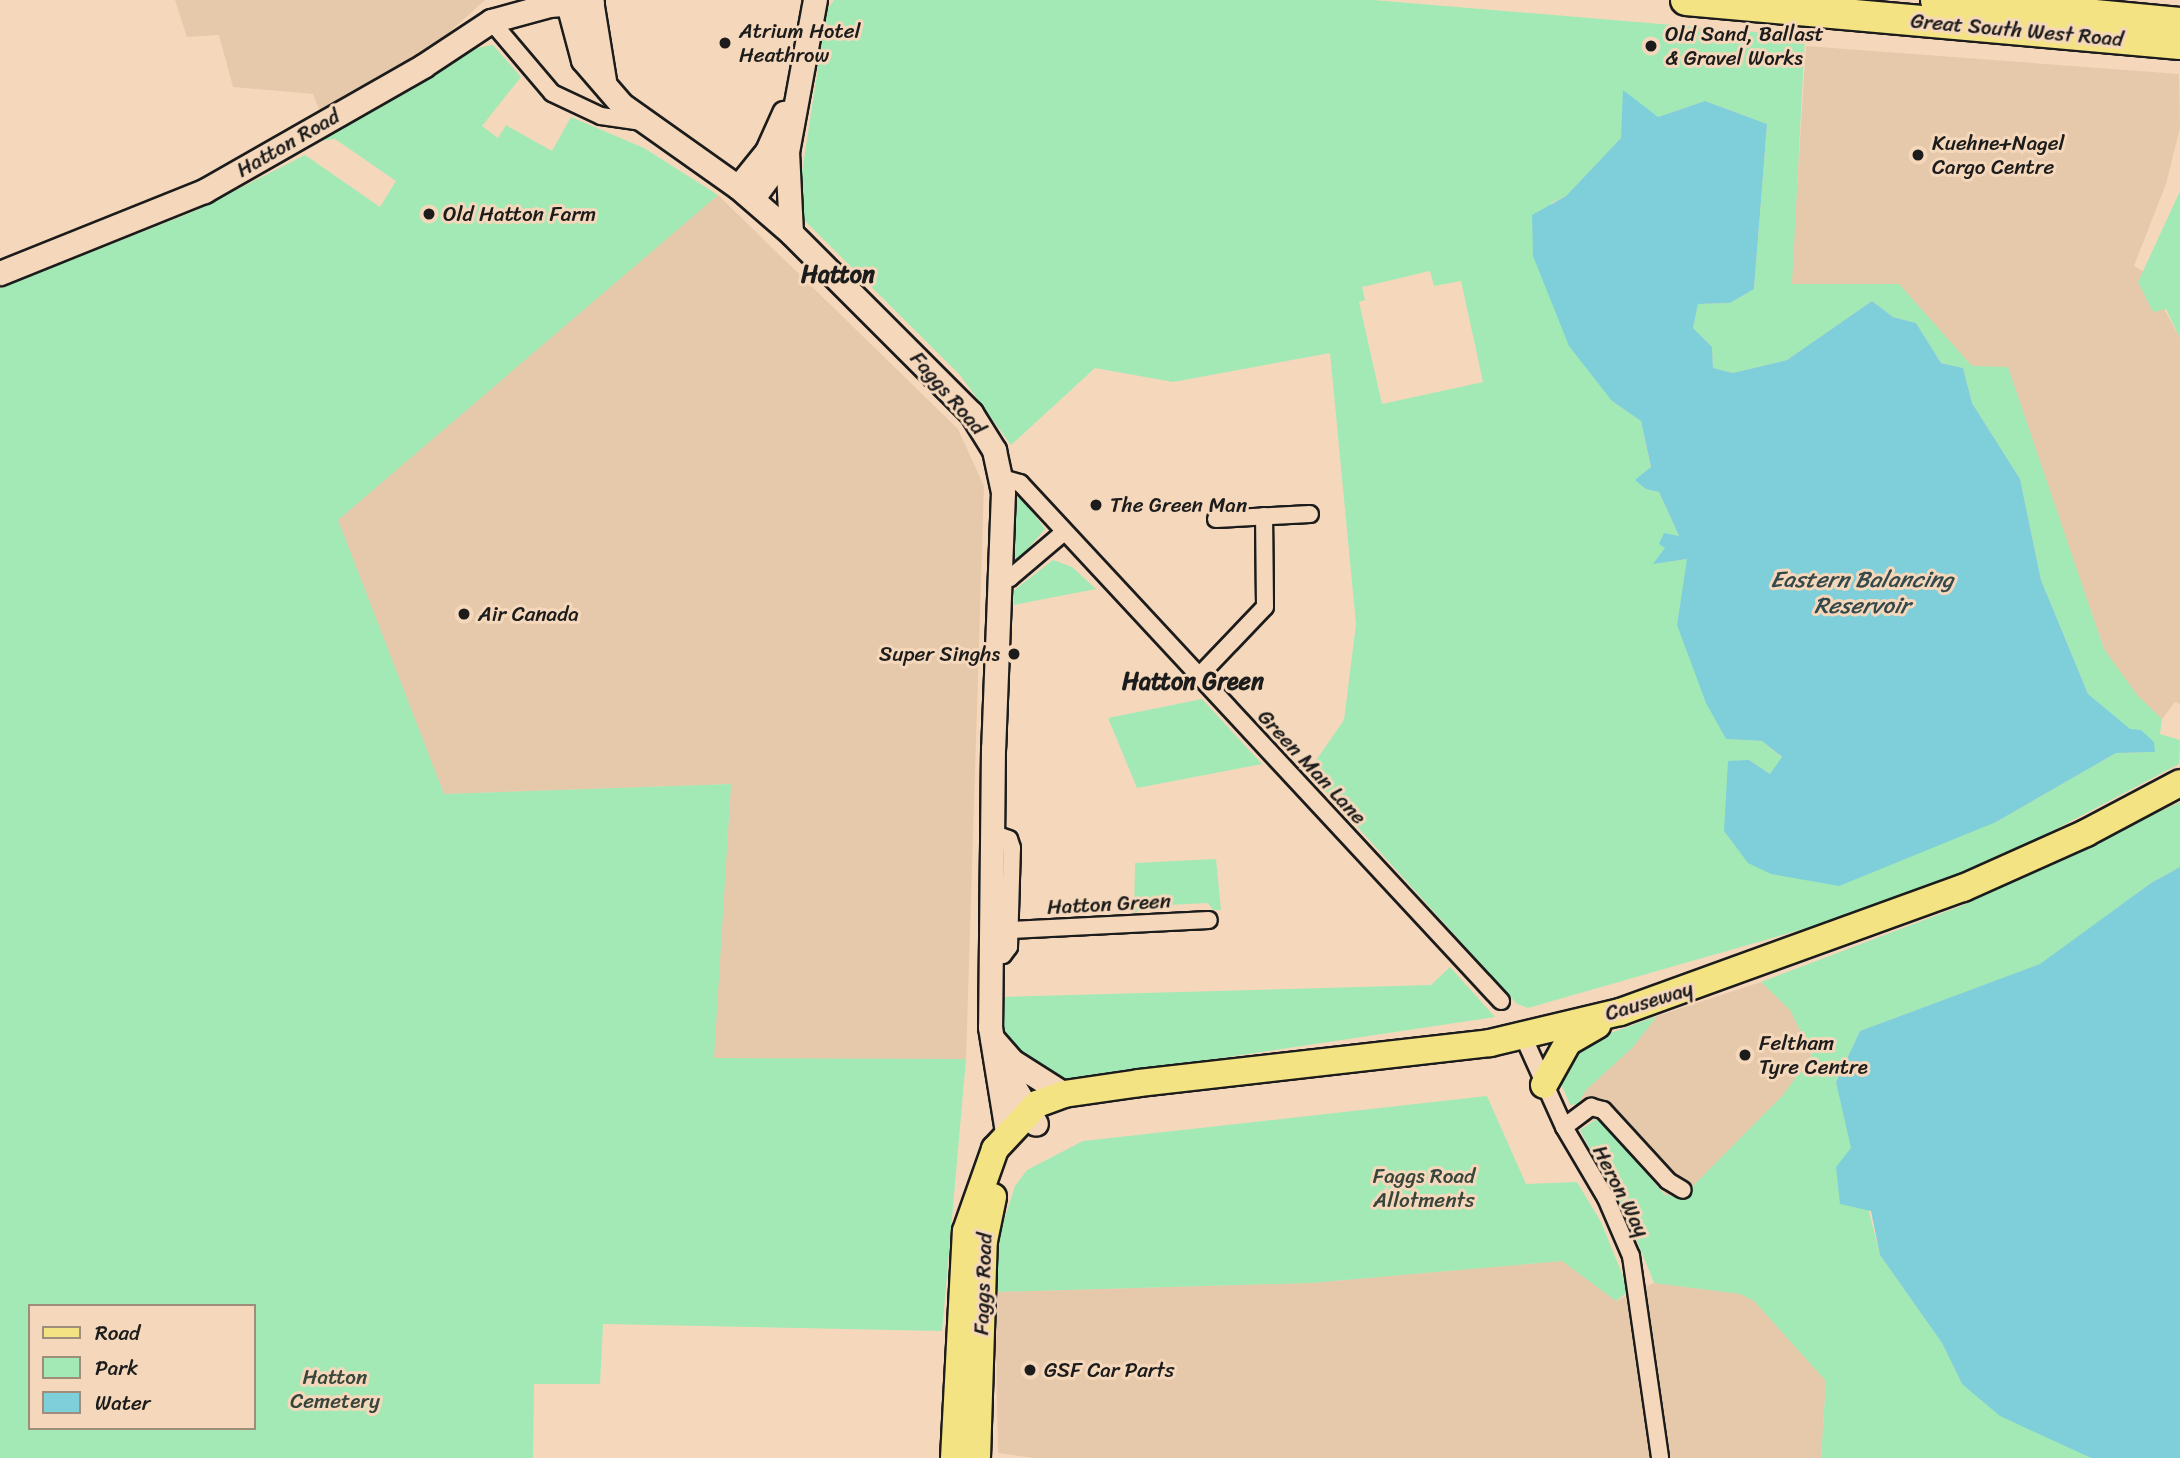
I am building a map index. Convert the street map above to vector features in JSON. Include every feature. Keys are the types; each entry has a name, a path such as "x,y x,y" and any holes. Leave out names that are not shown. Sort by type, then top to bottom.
{"highway":[{"name":"Great South West Road","path":"1686,0 2180,44"},
{"name":"Great South West Road","path":"1936,0 2180,23"}],"main road":[{"name":"Causeway","path":"1007,1132 1073,1093 1523,1036 1620,1012 1963,888 2086,833 2180,783"},
{"path":"1544,1085 1568,1042 1620,1012"},
{"name":"Faggs Road","path":"977,1458 986,1224 1009,1162 1033,1117"},
{"name":"Faggs Road","path":"954,1458 966,1231 984,1170 1007,1132"}],"street":[{"path":"746,193 781,125 804,0"},
{"path":"791,233 787,152 815,0"},
{"name":"Faggs Road","path":"568,1 583,60 640,122 746,193 791,233 971,413 994,450 1002,478 990,957 992,1044 1007,1132"},
{"name":"Hatton Road","path":"0,273 204,191 390,85 491,21 568,1 591,1"},
{"name":"Faggs Road","path":"591,1 597,51 608,88"},
{"path":"491,21 552,93 601,116 640,122"},
{"path":"746,193 787,152"},
{"name":"Green Man Lane","path":"1002,478 1020,483 1063,533 1501,1001"},
{"path":"1216,519 1310,514"},
{"path":"1199,676 1265,607 1264,516"},
{"path":"999,580 1010,579 1063,533"},
{"path":"990,957 1007,952 1012,848 1009,839 992,833"},
{"name":"Hatton Green","path":"1010,930 1209,920"},
{"name":"Heron Way","path":"1523,1036 1564,1127 1606,1198 1631,1256 1660,1458"},
{"path":"992,1044 1012,1061 1073,1093"},
{"path":"992,1044 1033,1117"},
{"path":"1564,1127 1591,1107 1603,1110 1668,1181 1683,1190"}],"shaded area":[{"path":"175,0 485,0 433,47 321,114 313,94 233,87 219,35 187,37"},
{"path":"1806,46 2179,74 2180,128 2166,184 2134,266 2144,272 2180,338 2180,704 2175,702 2162,719 2137,695 2104,649 2008,368 1972,366 1899,284 1791,284"},
{"path":"718,195 958,429 984,486 966,1059 713,1059 731,784 444,794 337,520"},
{"path":"1761,982 1790,1010 1812,1055 1783,1095 1682,1197 1666,1195 1600,1118 1588,1123 1578,1104 1586,1090 1633,1047 1657,1016"},
{"path":"1562,1261 1616,1301 1654,1283 1740,1294 1755,1301 1826,1381 1821,1458 1035,1458 998,1453 995,1292 1311,1283"}],"green space":[{"path":"834,0 1373,0 1805,36 1792,284 1899,284 1972,366 2008,367 2104,649 2137,695 2162,719 2160,734 2180,740 2179,764 2041,837 1884,906 1528,1008 1517,1004 1308,772 1344,720 1356,624 1330,353 1173,382 1095,368 1011,445 960,375 802,218 797,204 827,10","holes":["1705,101 1767,124 1754,289 1730,303 1698,304 1693,328 1712,347 1713,368 1733,373 1787,360 1872,301 1893,317 1916,323 1941,363 1963,368 1972,403 2020,479 2041,580 2088,694 2155,752 2116,753 1996,822 1724,831 1749,760 1770,774 1782,758 1762,741 1726,739 1677,625 1688,559 1654,563 1679,536 1659,492 1646,489 1651,468 1641,421 1612,401 1551,203 1566,196 1621,138 1658,117","1430,271 1434,286 1461,281 1483,382 1382,404 1359,302 1365,300 1362,287"]},
{"name":"Hatton Cemetery","path":"493,45 521,77 482,126 498,138 506,125 552,151 571,117 644,148 718,195 338,520 444,794 731,784 714,1058 966,1059 942,1331 603,1324 600,1384 534,1384 533,1458 0,1458 0,288 195,211 305,155 380,207 396,181 335,139 318,141 472,49"},
{"path":"2180,191 2180,338 2166,309 2153,312 2138,282"},
{"path":"1016,497 1022,498 1045,529 1015,564"},
{"path":"1053,560 1072,567 1096,589 1014,605 1013,591"},
{"path":"1202,699 1262,764 1137,788 1108,718"},
{"path":"2180,802 2180,867 2151,883 2041,964 1860,1031 1836,1082 1880,1255 1942,1343 1962,1384 2091,1458 1821,1458 1826,1381 1754,1301 1740,1294 1654,1283 1635,1236 1580,1130 1599,1118 1665,1195 1682,1197 1783,1095 1812,1055 1790,1010 1761,982 1961,906"},
{"path":"1216,859 1221,910 1213,910 1208,903 1148,906 1134,913 1135,863"},
{"path":"1450,967 1495,1017 1068,1081 1056,1081 1007,1046 997,1030 997,997 1431,985"},
{"path":"1657,1016 1633,1047 1586,1090 1578,1104 1570,1105 1560,1081 1569,1060 1586,1042"},
{"name":"Faggs Road Allotments","path":"1487,1096 1526,1184 1577,1182 1601,1222 1629,1291 1616,1301 1562,1261 1311,1283 995,1292 998,1239 1015,1186 1027,1170 1083,1141"}],"water":[{"name":"Eastern Balancing Reservoir","path":"1623,90 1658,117 1705,101 1767,124 1754,289 1730,303 1698,304 1693,328 1712,347 1713,368 1733,373 1787,360 1872,301 1893,317 1916,323 1941,363 1963,368 1972,403 2020,479 2041,580 2088,694 2130,729 2141,730 2154,742 2155,752 2116,753 1996,822 1839,886 1771,874 1748,863 1724,831 1728,761 1749,760 1770,774 1782,757 1762,741 1726,739 1706,703 1677,625 1687,559 1653,564 1665,548 1659,544 1664,533 1679,536 1659,492 1646,489 1635,480 1651,467 1641,421 1612,401 1569,346 1533,256 1532,215 1566,196 1621,138"},
{"path":"2180,867 2180,1458 2091,1458 2000,1416 1962,1384 1942,1343 1880,1255 1871,1211 1840,1204 1836,1167 1851,1148 1836,1082 1860,1031 2040,964 2151,883"}],"place":[{"name":"Atrium Hotel Heathrow","path":"725,43"},
{"name":"Old Sand, Ballast & Gravel Works","path":"1651,46"},
{"name":"Kuehne+Nagel Cargo Centre","path":"1918,155"},
{"name":"Old Hatton Farm","path":"429,214"},
{"name":"The Green Man","path":"1096,505"},
{"name":"Air Canada","path":"464,614"},
{"name":"Super Singhs","path":"1014,654"},
{"name":"Feltham Tyre Centre","path":"1745,1055"},
{"name":"GSF Car Parts","path":"1030,1370"}],"district":[{"name":"Hatton","path":"838,275"},
{"name":"Hatton Green","path":"1193,682"}]}
